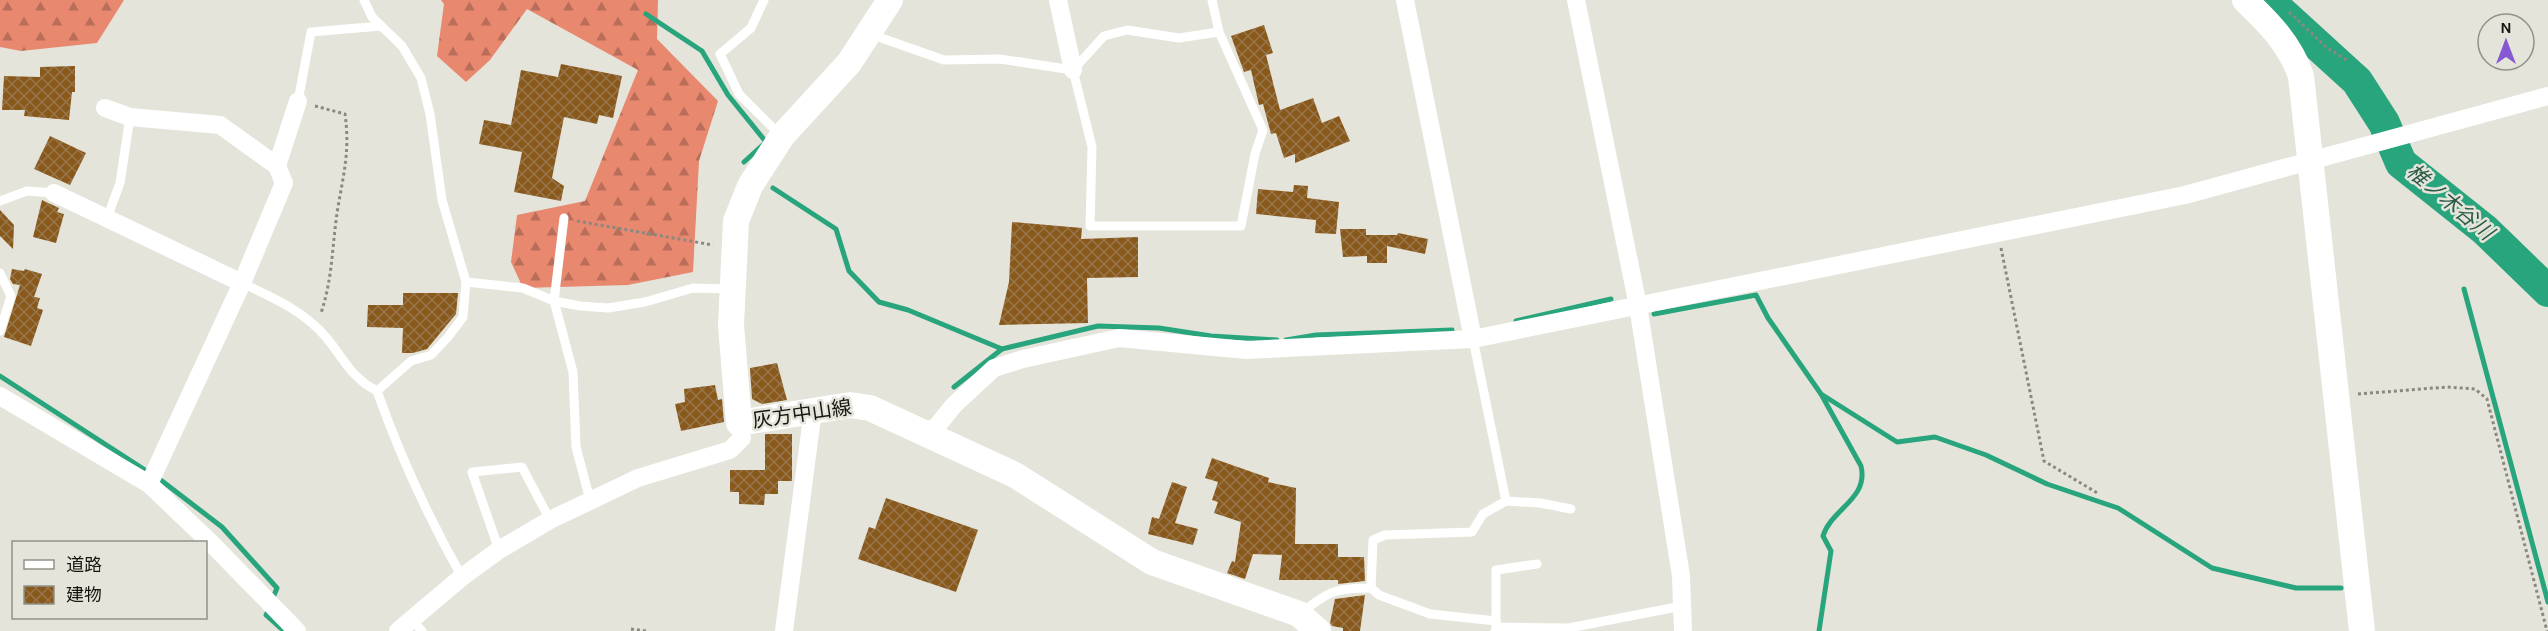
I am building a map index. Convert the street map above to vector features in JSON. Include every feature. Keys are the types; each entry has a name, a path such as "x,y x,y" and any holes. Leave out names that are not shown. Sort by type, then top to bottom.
{"main road":[{"name":"灰方中山線","path":"890,0 849,63 782,136 750,186 736,220 731,325 739,423 813,410 858,406 925,432 1015,476 1152,562 1299,614 1318,631"},
{"path":"2245,0 2284,41 2294,57 2301,76 2312,159 2335,396 2362,631"}],"street":[{"path":"1058,0 1073,70"},
{"path":"1405,0 1473,339"},
{"path":"1576,0 1638,306 1681,576 1683,631"},
{"path":"925,432 937,426 954,405 994,368 1023,359 1119,339 1246,350 1473,339 2185,195 2548,96"},
{"path":"277,166 298,101"},
{"path":"105,108 130,117 220,124 277,166 284,183 242,283 149,484"},
{"path":"54,193 242,283"},
{"path":"0,396 149,484 212,544 297,631"},
{"path":"784,631 813,410"},
{"path":"411,627 462,577 499,550 550,520 638,478 730,450 742,438 739,423"}],"lane":[{"path":"364,0 372,17 402,46 420,78 430,114 442,200 466,282 463,316 448,337 431,355 411,361 377,391"},
{"path":"764,0 751,28 720,54 739,94 782,136"},
{"path":"1073,70 1092,147 1090,226 1241,226 1263,130 1219,32 1212,0"},
{"path":"298,101 311,32 381,26"},
{"path":"1073,70 1104,36 1127,30 1179,38 1219,32"},
{"path":"870,34 944,60 1000,59 1073,70"},
{"path":"107,218 120,183 130,117"},
{"path":"0,201 27,191 54,193"},
{"path":"564,218 554,301 573,372 576,447 590,500"},
{"path":"0,273 11,296 0,331"},
{"path":"466,282 523,288 554,301 608,308 645,302 693,288 733,289"},
{"path":"242,283 291,308 316,326 359,382 377,391 399,452 430,522 462,577"},
{"path":"1473,339 1506,501"},
{"path":"499,550 472,472 522,467 550,520"},
{"path":"1371,588 1373,540 1385,535 1473,532 1484,514 1506,501 1540,503 1571,509"},
{"path":"1496,627 1496,570 1537,564"},
{"path":"1299,614 1325,595 1342,588 1371,588 1378,595 1430,614 1496,627 1569,628 1682,606"}],"path":[{"path":"2285,8 2326,47 2348,61"},
{"path":"298,101 345,114 348,137 346,174 338,207 330,289 316,326"},
{"path":"564,218 735,249"},
{"path":"1997,232 2044,461 2099,494"},
{"path":"2335,396 2447,387 2475,389 2487,399 2547,631"},
{"path":"631,629 646,631"}],"green space":[{"path":"0,0 124,0 97,43 21,51 0,47"},
{"path":"441,0 658,0 657,39 718,101 699,161 693,272 628,285 523,288 511,262 517,215 585,201 638,70 527,9 490,60 466,82 437,56 444,4"}],"building":[{"path":"1264,25 1273,53 1266,55 1280,110 1313,98 1322,123 1339,116 1350,141 1295,163 1295,154 1284,158 1276,133 1271,134 1263,104 1259,105 1251,70 1244,72 1231,36"},
{"path":"561,64 622,76 613,118 599,115 597,124 564,117 552,178 564,186 561,201 514,192 522,152 479,144 484,120 511,125 521,70 558,77"},
{"path":"75,66 75,92 72,92 69,120 24,116 25,110 2,110 4,76 40,77 40,67"},
{"path":"50,136 86,153 70,185 34,169"},
{"path":"1294,185 1308,186 1307,198 1339,202 1336,234 1315,233 1316,220 1256,214 1258,189 1293,192"},
{"path":"42,200 59,208 57,212 64,214 56,243 33,237"},
{"path":"0,210 14,225 13,249 0,236"},
{"path":"1012,222 1082,228 1081,239 1138,237 1138,277 1087,278 1088,323 999,325 1009,282"},
{"path":"1340,229 1366,229 1366,235 1397,235 1398,233 1428,239 1425,254 1387,246 1387,263 1367,263 1367,256 1343,257"},
{"path":"12,269 24,271 25,269 42,274 34,297 40,298 37,308 43,310 31,346 4,337 20,285 13,284 10,279"},
{"path":"403,293 458,293 456,314 427,349 402,353 403,328 367,327 368,305 403,305"},
{"path":"777,363 787,400 762,404 752,399 750,368"},
{"path":"715,385 718,400 722,399 724,422 681,431 675,404 685,402 684,389"},
{"path":"765,434 792,434 792,481 778,481 778,494 765,494 764,505 739,504 739,492 730,492 730,470 765,470"},
{"path":"1212,458 1269,478 1268,482 1296,488 1295,544 1338,544 1338,557 1364,557 1365,581 1338,584 1338,580 1279,580 1282,555 1253,554 1245,579 1227,573 1232,561 1235,562 1241,522 1214,513 1218,502 1212,500 1218,482 1205,478"},
{"path":"1172,482 1187,487 1175,523 1198,529 1193,545 1148,534 1152,517 1159,519"},
{"path":"886,498 978,530 956,592 858,559 869,527 875,529"},
{"path":"1365,595 1360,631 1343,631 1343,628 1332,626 1330,623 1335,599"}],"waterway":[{"name":"椎ノ木谷川","path":"2268,0 2357,81 2384,123 2401,163 2485,230 2548,291"},
{"path":"646,14 702,51 728,95 766,142 744,162"},
{"path":"773,188 836,229 849,271 879,302 908,310 1002,349"},
{"path":"2464,289 2548,602"},
{"path":"1654,314 1756,295 1768,318 1821,394 1861,466 1860,487 1855,496 1833,518 1823,536 1831,551 1819,631"},
{"path":"1516,321 1611,299"},
{"path":"954,387 1002,349 1098,326 1159,328 1211,336 1277,340"},
{"path":"1286,340 1316,335 1452,330"},
{"path":"0,376 162,481 222,527 277,588 272,600"},
{"path":"1821,394 1897,442 1935,437 1986,455 2047,484 2118,508 2212,568 2296,588 2341,588"},
{"path":"269,609 266,615 284,631"}]}
